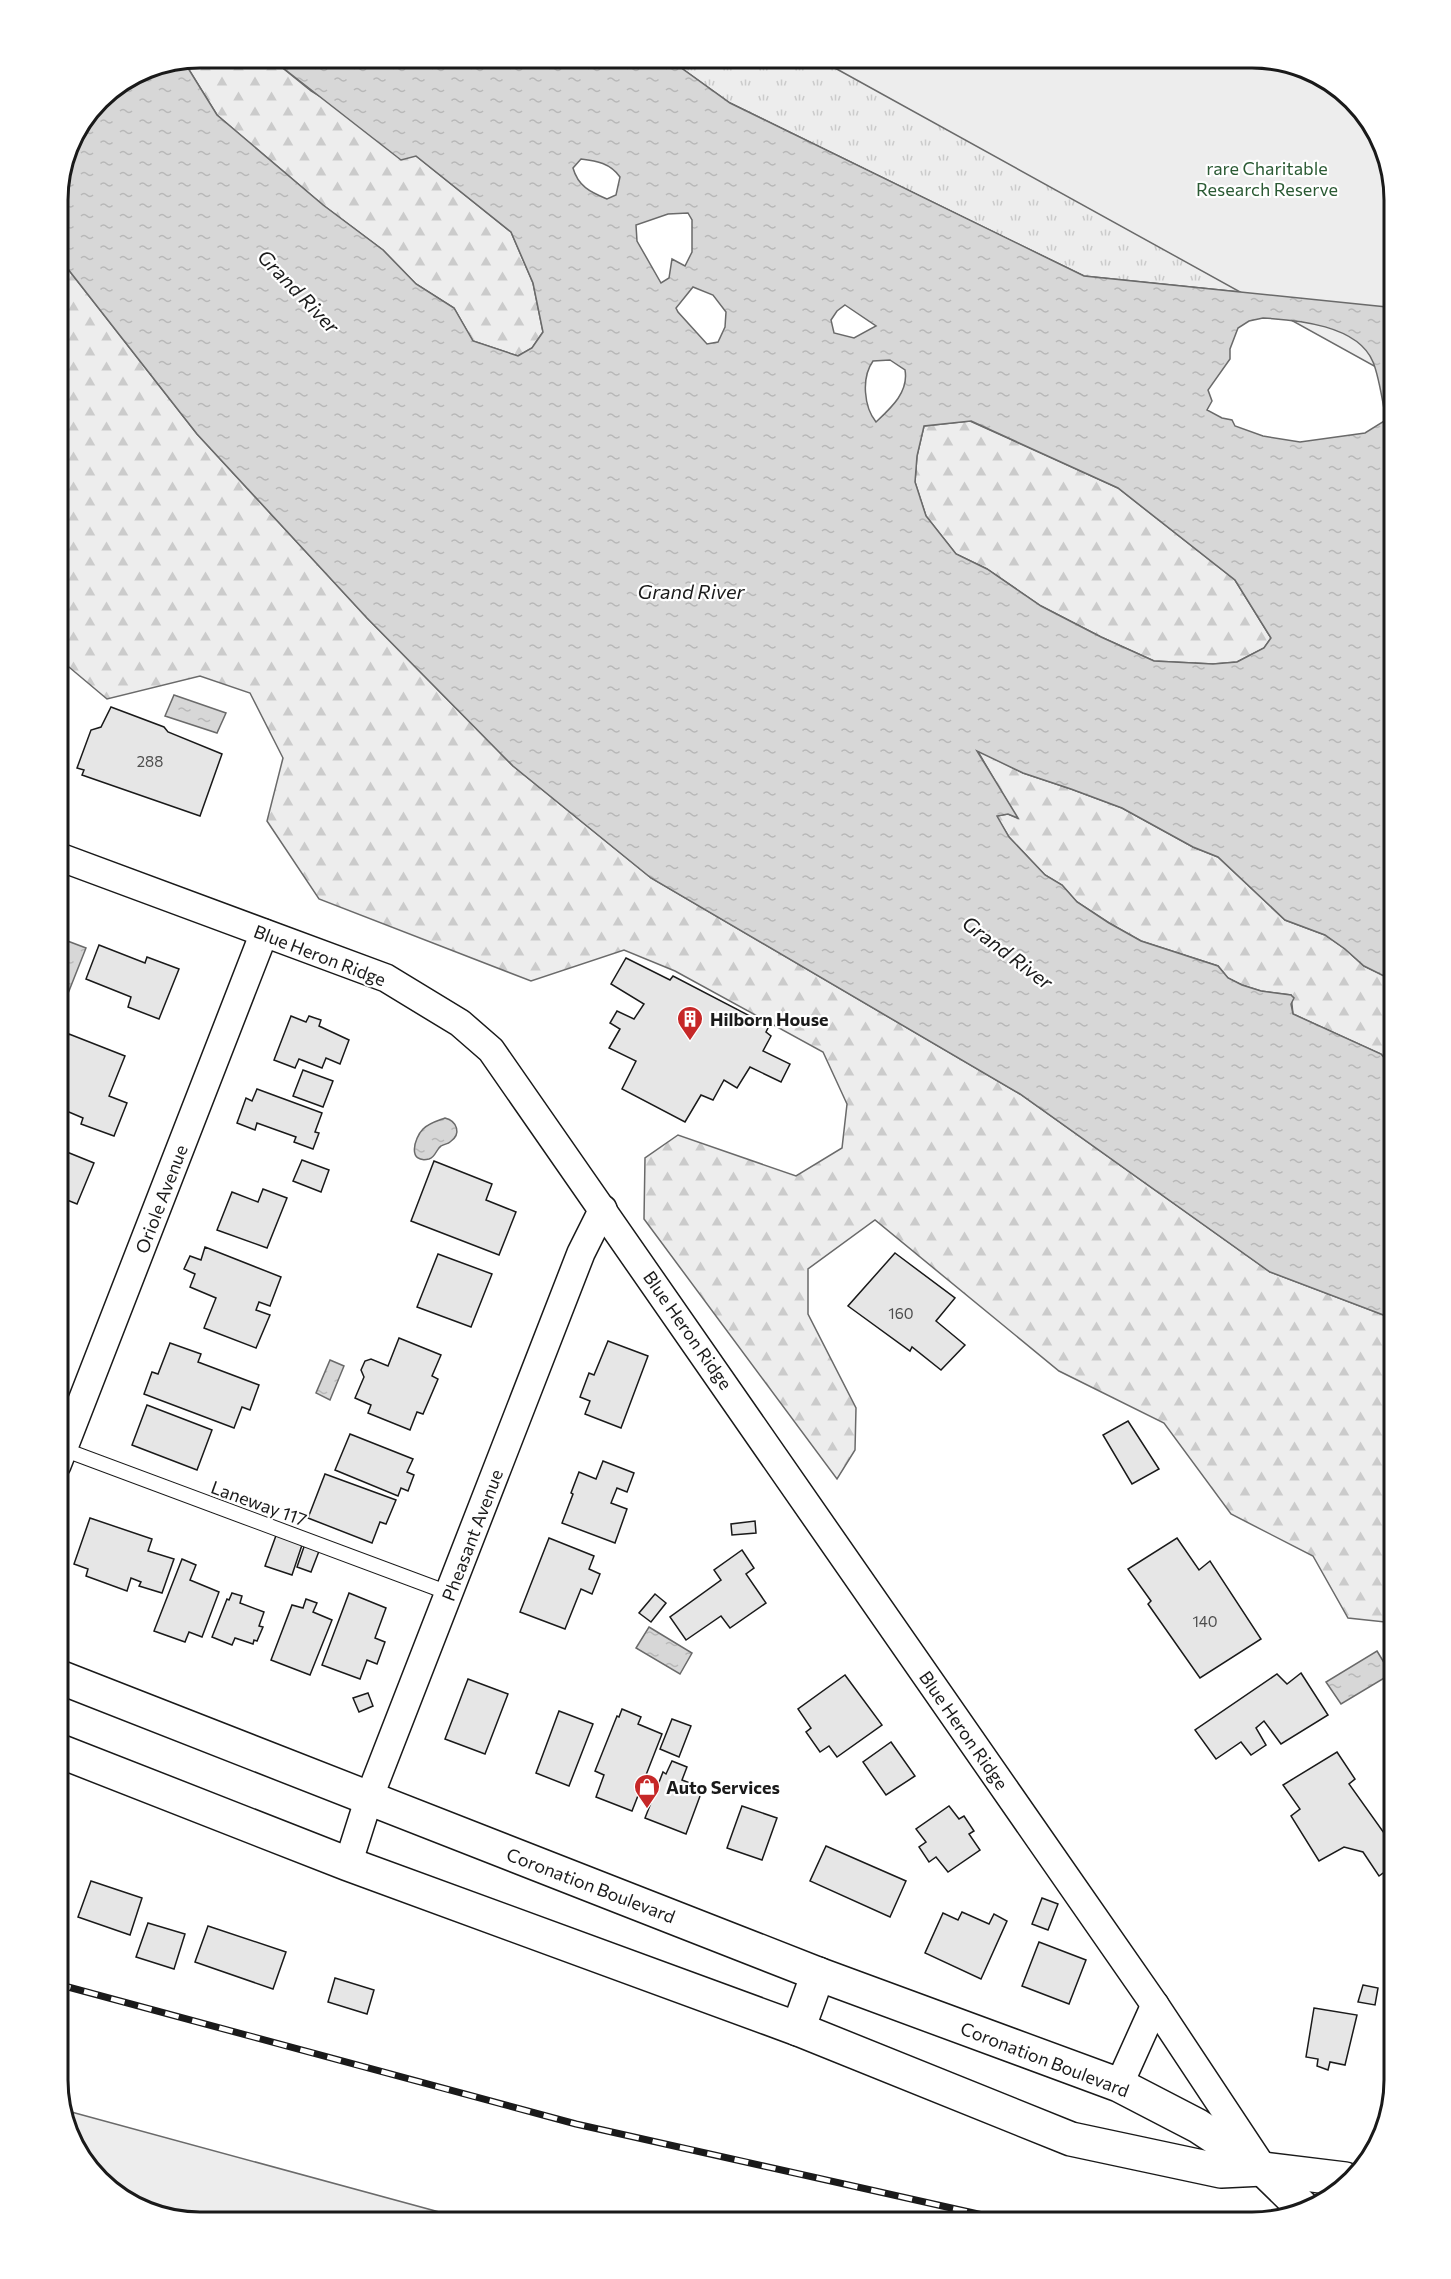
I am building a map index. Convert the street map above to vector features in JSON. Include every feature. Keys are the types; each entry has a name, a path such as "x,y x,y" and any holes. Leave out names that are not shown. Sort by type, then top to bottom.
{"main road":[{"name":"Coronation Boulevard","path":"68,1680 818,1974 1119,2085 1198,2126 1263,2169 1298,2203"},
{"path":"68,1754 348,1864 798,2029 1071,2139 1221,2171 1263,2169 1340,2178"},
{"path":"798,2029 818,1974"}],"street":[{"name":"Blue Heron Ridge","path":"68,860 386,978 460,1023 492,1050 1155,2005 1263,2169"},
{"name":"Oriole Avenue","path":"68,1431 264,933"},
{"name":"Pheasant Avenue","path":"348,1864 369,1798 582,1253 603,1209"},
{"path":"1119,2085 1155,2005"}],"lane":[{"name":"Laneway 117","path":"68,1457 449,1593"}],"green space":[{"path":"283,68 311,91 416,156 511,232 533,283 543,332 532,348 518,356 473,341 454,308 416,284 383,250 323,205 217,115 188,69"},
{"name":"rare Charitable Research Reserve","path":"681,68 1268,69 1384,301 1384,307 1084,276 730,103"},
{"path":"68,269 197,434 367,618 513,766 651,878 1020,1094 1270,1272 1384,1315 1384,1622 1348,1618 1313,1556 1231,1514 1164,1423 1059,1371 875,1220 808,1269 808,1314 856,1408 855,1450 837,1479 644,1219 645,1158 678,1135 796,1176 842,1148 847,1104 823,1052 675,971 624,950 531,981 319,899 267,821 283,758 250,693 200,676 107,699 68,666"},
{"path":"970,421 1118,488 1235,580 1271,638 1264,648 1237,662 1213,664 1154,661 1041,606 987,569 956,554 926,516 915,482 917,456 924,426"},
{"path":"977,750 1023,773 1122,808 1193,847 1218,857 1285,920 1325,935 1364,966 1384,974 1384,1057 1381,1054 1293,1014 1291,995 1261,991 1242,985 1228,978 1218,966 1141,941 1109,923 1077,902 1062,885 1045,875 1009,837 996,816 1008,814 1017,818"}],"shaded area":[{"name":"rare Charitable Research Reserve","path":"835,68 1261,68 1294,74 1310,81 1339,100 1351,112 1370,141 1377,157 1384,199 1384,371"},
{"path":"72,2112 436,2211 190,2211 157,2205 126,2189 100,2167 81,2138"}],"water":[{"name":"Grand River","path":"283,68 681,68 730,103 1084,276 1384,307 1384,409 1373,362 1354,340 1341,332 1309,323 1263,318 1249,321 1238,328 1230,349 1230,359 1208,390 1212,401 1207,410 1222,418 1232,420 1235,426 1263,436 1300,442 1365,433 1384,421 1384,976 1364,966 1325,935 1285,920 1218,857 1193,847 1122,808 1023,773 977,751 1018,818 1008,814 997,816 1009,837 1045,875 1062,885 1077,902 1141,941 1218,966 1228,978 1242,985 1261,991 1291,995 1294,998 1291,1004 1293,1014 1381,1054 1384,1057 1384,1315 1270,1272 1020,1094 651,878 513,766 367,618 197,434 68,269 68,190 72,165 85,133 100,112 126,90 141,81 165,72 188,69 217,115 323,205 383,250 416,284 454,308 473,341 518,356 532,348 543,332 533,283 511,232 416,156 401,160","holes":["581,159 598,162 616,172 620,177 616,195 607,199 581,184 573,168","688,213 692,220 692,252 685,266 672,259 669,278 661,283 637,241 636,225 668,214","693,287 713,295 726,312 725,327 718,342 707,344 676,308","845,305 876,326 854,338 834,333 831,320","890,360 905,370 906,378 898,399 876,422 869,409 866,392 867,376 873,361","971,421 1118,488 1235,580 1271,638 1264,648 1237,662 1213,664 1154,661 1041,606 987,569 956,554 926,516 915,482 917,456 924,426"]},
{"path":"174,695 226,713 217,733 165,716"},
{"path":"68,941 86,948 68,993"},
{"path":"445,1118 453,1122 457,1128 454,1139 439,1147 431,1158 422,1160 418,1158 414,1149 420,1133 433,1122"},
{"path":"330,1360 344,1366 330,1400 316,1393"},
{"path":"649,1627 692,1653 680,1674 636,1648"},
{"path":"1377,1651 1384,1662 1384,1678 1341,1704 1326,1682"}],"building":[{"path":"111,707 164,727 168,732 222,754 200,816 82,775 84,770 77,768 91,730 101,727"},
{"path":"99,945 145,963 147,957 179,969 159,1019 128,1007 131,997 86,979"},
{"name":"Hilborn House","path":"626,958 670,980 673,976 769,1026 766,1032 771,1036 763,1051 790,1064 781,1082 750,1067 737,1088 724,1080 713,1100 701,1095 685,1122 622,1089 636,1061 609,1048 620,1029 610,1023 617,1011 634,1019 644,1004 611,984"},
{"path":"291,1016 306,1022 309,1016 321,1020 319,1026 349,1040 340,1064 326,1058 322,1068 299,1059 295,1068 274,1060"},
{"path":"69,1034 125,1056 109,1096 127,1103 114,1136 81,1124 83,1118 68,1112"},
{"path":"303,1070 333,1081 323,1107 293,1096"},
{"path":"257,1089 322,1113 315,1132 319,1133 313,1149 294,1142 296,1137 257,1123 255,1130 237,1123 246,1098 252,1101"},
{"path":"68,1152 94,1163 77,1204 68,1200"},
{"path":"302,1160 329,1170 321,1192 293,1181"},
{"path":"434,1161 492,1184 486,1200 516,1212 499,1255 411,1221"},
{"path":"263,1189 287,1198 267,1248 217,1230 232,1192 258,1202"},
{"path":"205,1247 281,1277 270,1306 259,1302 256,1310 270,1315 256,1348 204,1328 216,1298 190,1287 195,1274 184,1269 190,1256 201,1260"},
{"path":"895,1253 955,1298 936,1321 965,1345 941,1370 912,1347 910,1351 848,1306"},
{"path":"438,1254 492,1274 471,1327 417,1307"},
{"path":"399,1338 441,1355 432,1376 438,1379 423,1414 417,1412 410,1430 368,1413 371,1405 355,1398 364,1377 361,1370 365,1361 371,1359 388,1366"},
{"path":"608,1341 648,1356 621,1428 585,1414 590,1401 580,1397 589,1373 594,1375"},
{"path":"170,1343 201,1354 198,1362 259,1385 250,1410 242,1407 234,1428 144,1394 152,1372 158,1374"},
{"path":"147,1405 212,1430 197,1470 132,1445"},
{"path":"1128,1421 1159,1469 1132,1484 1103,1435"},
{"path":"350,1434 413,1459 407,1472 414,1475 408,1491 401,1488 398,1496 335,1470"},
{"path":"603,1461 634,1473 627,1492 617,1488 611,1503 627,1509 615,1543 562,1523 579,1472 596,1479"},
{"path":"325,1474 396,1500 386,1524 380,1522 372,1543 308,1518"},
{"path":"90,1518 152,1539 148,1551 174,1559 162,1593 139,1586 141,1582 131,1578 127,1591 86,1576 88,1569 74,1564"},
{"path":"755,1521 756,1533 732,1535 731,1524"},
{"path":"278,1530 304,1539 292,1575 265,1566"},
{"path":"549,1538 594,1556 589,1569 600,1574 592,1594 581,1589 565,1629 520,1612"},
{"path":"1177,1538 1199,1570 1210,1561 1261,1639 1200,1678 1148,1604 1151,1601 1128,1569"},
{"path":"306,1541 321,1546 311,1572 297,1567"},
{"path":"742,1550 754,1568 746,1574 766,1603 730,1628 721,1616 686,1640 670,1617 721,1580 714,1570"},
{"path":"182,1559 196,1565 190,1580 219,1592 202,1637 189,1632 185,1642 154,1631"},
{"path":"232,1593 242,1596 240,1603 264,1612 259,1626 263,1627 257,1641 254,1640 253,1644 235,1638 232,1645 212,1637 227,1599 229,1600"},
{"path":"349,1593 386,1608 375,1638 385,1642 377,1664 367,1660 360,1679 322,1665"},
{"path":"655,1594 666,1603 651,1622 639,1613"},
{"path":"306,1599 317,1603 313,1612 332,1620 310,1675 271,1660 292,1605 303,1608"},
{"path":"1301,1673 1328,1715 1281,1744 1264,1721 1256,1728 1266,1745 1251,1755 1241,1742 1216,1759 1195,1730 1277,1674 1287,1684"},
{"path":"845,1675 882,1725 837,1757 829,1746 820,1752 806,1732 811,1728 798,1709"},
{"path":"468,1679 508,1694 485,1754 445,1739"},
{"path":"368,1693 373,1706 359,1712 353,1698"},
{"path":"622,1709 641,1717 638,1724 662,1734 632,1811 596,1797 604,1775 595,1771"},
{"path":"559,1711 593,1724 569,1786 536,1773"},
{"path":"672,1719 691,1726 679,1757 660,1749"},
{"path":"891,1742 915,1776 886,1795 863,1762"},
{"path":"1337,1752 1355,1779 1349,1784 1384,1833 1384,1872 1379,1876 1363,1852 1344,1847 1319,1861 1291,1816 1300,1809 1283,1785"},
{"path":"672,1761 687,1767 682,1780 703,1788 686,1834 645,1818 663,1772 666,1774"},
{"path":"742,1806 777,1818 762,1860 727,1848"},
{"path":"949,1806 959,1819 964,1816 974,1831 969,1834 980,1850 948,1872 936,1857 929,1862 919,1847 926,1842 916,1829"},
{"path":"826,1846 906,1881 890,1917 810,1881"},
{"path":"91,1881 142,1898 130,1935 78,1917"},
{"path":"1042,1898 1058,1904 1048,1930 1032,1924"},
{"path":"962,1912 989,1924 994,1914 1007,1921 981,1979 925,1953 943,1913 958,1920"},
{"path":"148,1923 185,1934 174,1969 136,1957"},
{"path":"208,1926 286,1952 273,1989 195,1962"},
{"path":"1039,1942 1086,1960 1069,2004 1022,1986"},
{"path":"335,1978 374,1990 367,2014 328,2002"},
{"path":"1363,1985 1378,1988 1375,2005 1358,2002"},
{"path":"1314,2008 1357,2015 1345,2065 1330,2062 1328,2070 1317,2066 1318,2059 1306,2057"}],"railway":[{"path":"68,1987 576,2124 968,2212"}],"place":[{"name":"Hilborn House","path":"690,1042"},
{"name":"Auto Services","path":"647,1810"}]}
